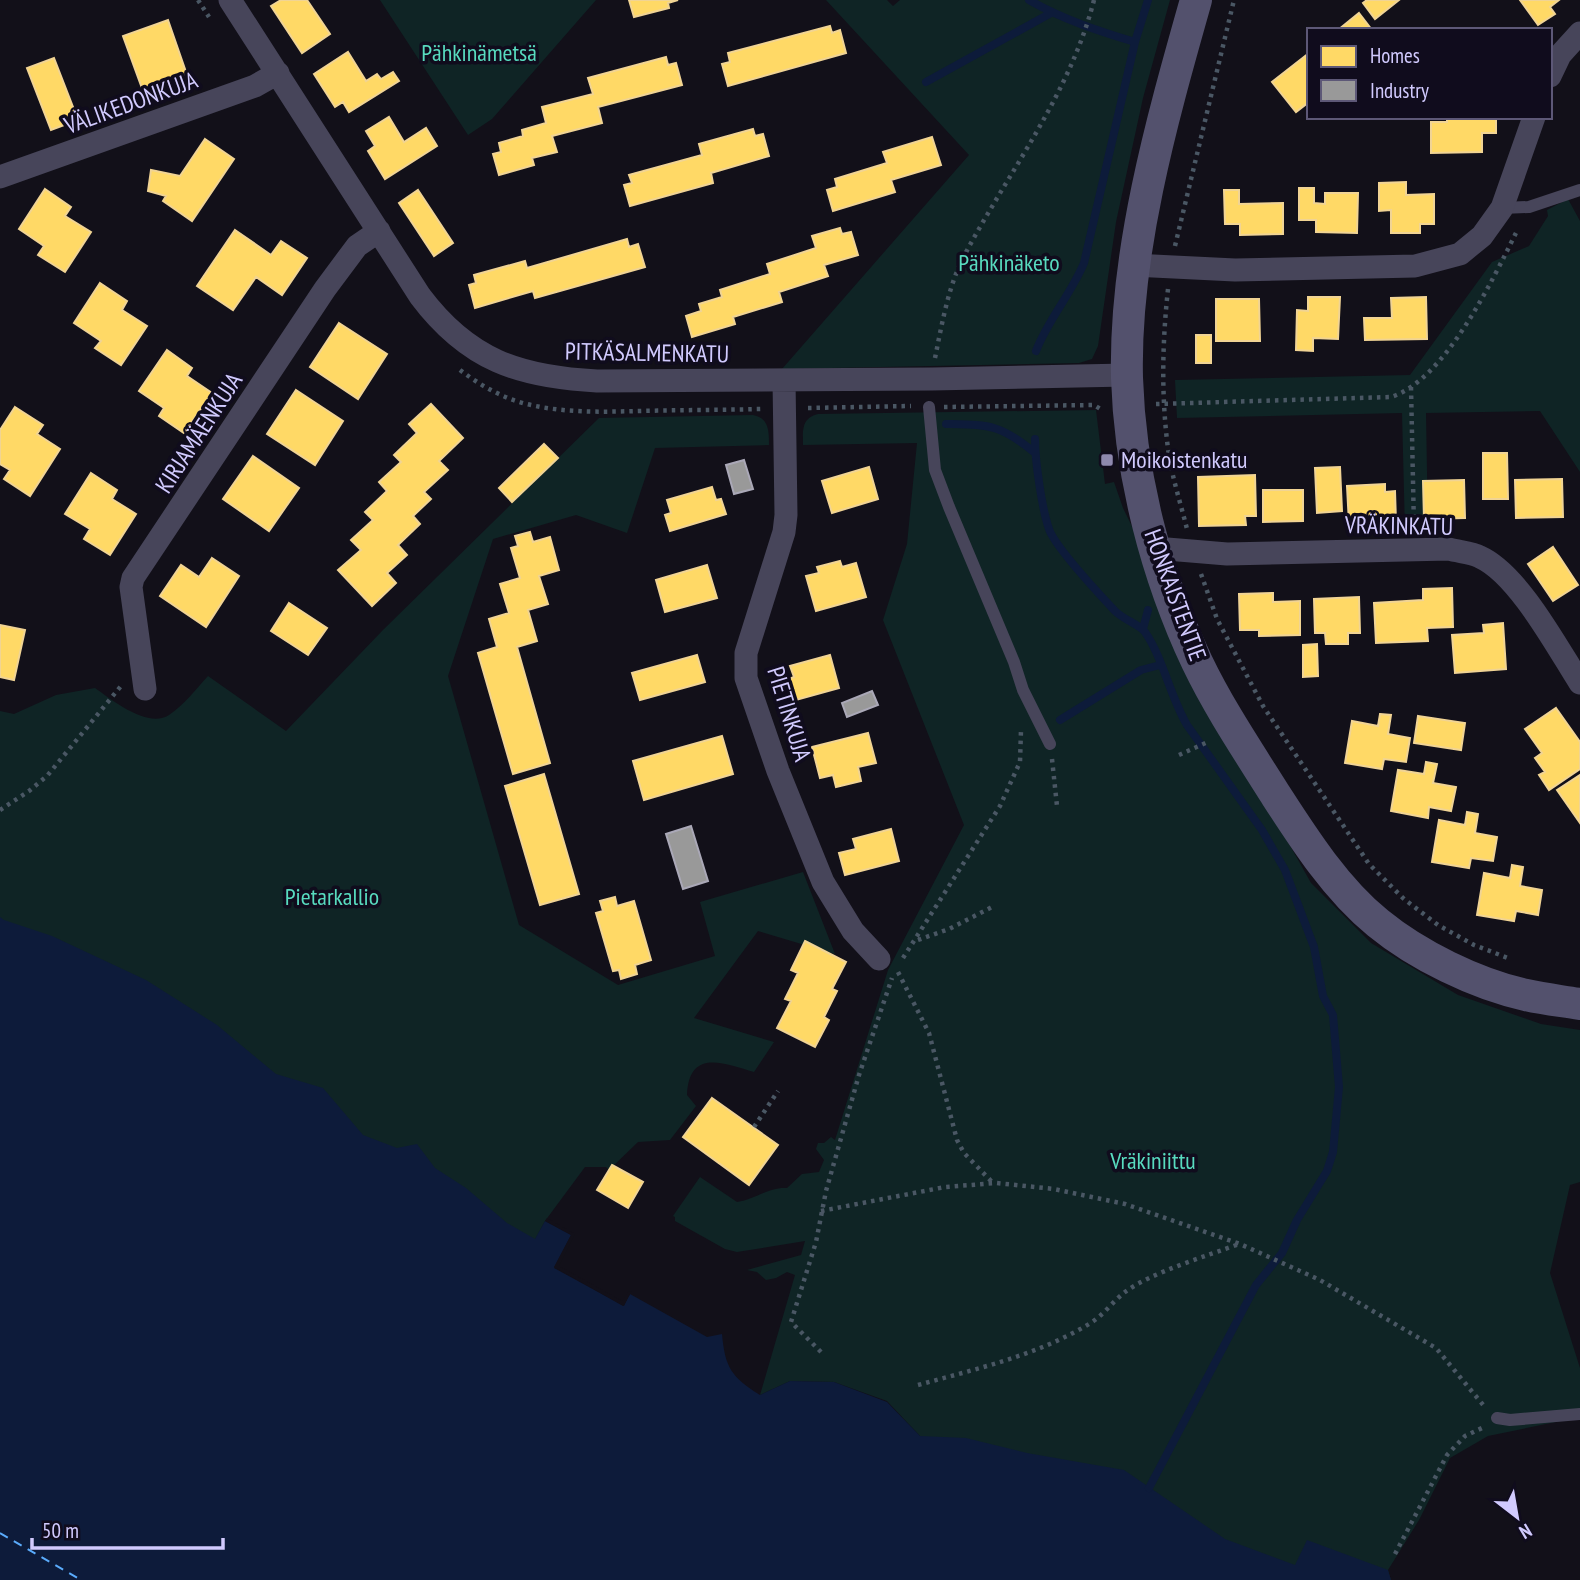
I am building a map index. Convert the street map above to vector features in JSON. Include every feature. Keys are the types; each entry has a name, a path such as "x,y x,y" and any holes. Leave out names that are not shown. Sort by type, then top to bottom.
{"street":[{"name":"PITKÄSALMENKATU","path":"230,0 432,311 468,346 491,360 562,379 784,380 1127,375"},
{"name":"HONKAISTENTIE","path":"1196,0 1169,94 1133,265 1127,375 1136,466 1155,548 1175,608 1198,662 1234,730 1334,878 1377,922 1429,958 1524,995 1580,1004"},
{"path":"1552,72 1560,55 1580,33"},
{"name":"VÄLIKEDONKUJA","path":"0,177 255,86 278,73"},
{"path":"1133,265 1235,270 1415,266 1460,254 1482,236 1502,208 1533,119"},
{"name":"KIRJAMÄENKUJA","path":"145,689 131,587 133,578 325,289 357,246 379,231"},
{"name":"PIETINKUJA","path":"784,380 784,532 746,653 746,678 778,771 823,882 853,931 887,963"},
{"name":"VRÄKINKATU","path":"1155,548 1227,554 1449,549 1480,556 1504,572 1580,683"}],"lane":[{"path":"1502,208 1529,207 1580,190"},
{"path":"929,407 935,470 948,507 1014,662 1023,690 1050,744"},
{"path":"1497,1418 1510,1420 1580,1415"}],"path":[{"path":"934,361 945,312 963,258 1045,119 1085,35 1094,0"},
{"path":"1164,403 1391,397 1401,394 1438,362 1468,322 1529,207"},
{"path":"1411,387 1415,550"},
{"path":"0,810 47,776 141,661"},
{"path":"917,940 1000,806 1020,762 1023,690"},
{"path":"1050,744 1057,806"},
{"path":"821,1352 791,1322 816,1242 821,1211 887,963 917,940 949,929 994,906"},
{"path":"887,963 929,1033 957,1140 964,1153 993,1183"},
{"path":"754,1127 778,1091"},
{"path":"821,1211 945,1187 993,1183 1055,1189 1125,1204 1240,1244 1292,1266 1436,1348 1497,1418 1465,1436 1447,1455 1395,1554"},
{"path":"918,1385 1049,1344 1091,1323 1127,1291 1167,1272 1240,1244"}],"green space":[{"name":"Pähkinämetsä","path":"380,0 596,0 492,119 468,135"},
{"name":"Pähkinäketo","path":"826,0 887,0 893,6 900,0 1170,0 1143,98 1116,222 1098,346 1092,359 1079,363 782,369 969,155"},
{"path":"1568,199 1580,221 1580,472 1540,411 1426,413 1428,530 1405,531 1402,413 1177,418 1175,380 1410,375 1492,262 1529,246 1548,216 1547,210"},
{"name":"Vräkiniittu","path":"1096,410 1105,484 1114,482 1123,508 1273,815 1311,883 1371,943 1458,995 1541,1024 1580,1030 1580,1182 1570,1185 1550,1273 1580,1368 1580,1417 1488,1436 1450,1458 1419,1520 1388,1570 1391,1580 1288,1580 920,1436 887,1401 834,1382 790,1381 760,1395 795,1275 787,1272 766,1280 757,1272 747,1270 801,1255 805,1241 737,1252 725,1249 675,1221 673,1216 700,1177 737,1202 774,1189 787,1188 802,1174 819,1172 824,1160 816,1149 818,1143 824,1143 831,1137 835,1140 888,970 964,825 883,620 907,544 917,443 803,445 806,422 818,414"},
{"name":"Pietarkallio","path":"753,415 765,422 769,445 655,448 627,533 576,515 493,539 448,676 519,925 618,985 715,956 700,902 803,872 835,954 758,931 694,1018 774,1042 754,1072 710,1062 694,1070 689,1080 687,1095 696,1106 670,1140 638,1142 609,1170 606,1167 585,1167 545,1221 535,1240 0,964 0,711 14,714 56,695 95,688 130,711 141,716 160,718 180,707 208,676 286,731 383,630 599,418"}],"water":[{"path":"0,917 52,936 146,980 217,1025 276,1074 323,1088 363,1135 397,1148 417,1144 435,1168 466,1188 507,1223 535,1239 545,1221 571,1235 554,1268 624,1306 630,1294 707,1337 722,1334 725,1355 731,1370 742,1383 760,1395 790,1381 834,1382 887,1402 920,1436 966,1438 1027,1453 1124,1470 1225,1539 1295,1565 1307,1540 1388,1570 1391,1580 0,1580"}],"pier":[{"path":"547,1218 575,1234 559,1266 622,1301 628,1292 632,1291 623,1306 554,1267 571,1235 545,1221"}],"building: Homes":[{"path":"281,0 307,0 330,34 302,53 271,6"},
{"path":"629,0 678,0 668,3 669,8 634,17"},
{"path":"1367,0 1399,0 1375,19 1363,3"},
{"path":"1520,0 1559,0 1550,7 1555,14 1538,25"},
{"path":"1359,13 1370,28 1340,28"},
{"path":"168,20 187,75 143,91 123,36"},
{"path":"830,26 832,33 840,30 846,53 728,86 722,64 730,62 728,53"},
{"path":"348,52 366,81 377,74 381,79 393,72 399,81 349,112 343,102 335,107 314,74"},
{"path":"1307,55 1307,104 1296,112 1272,82"},
{"path":"666,57 668,65 676,63 682,85 598,107 602,123 552,136 557,152 532,158 534,165 499,175 493,154 501,152 499,143 523,136 522,130 546,123 542,107 593,94 588,78"},
{"path":"54,58 78,120 51,130 27,68"},
{"path":"389,117 404,142 426,128 437,146 385,179 368,151 375,146 366,131"},
{"path":"1447,119 1496,119 1496,133 1482,133 1482,152 1431,153 1431,122 1447,122"},
{"path":"753,129 755,136 763,134 769,156 711,173 713,183 630,206 624,185 632,183 629,175 702,155 699,144"},
{"path":"932,137 941,165 891,180 895,192 833,211 827,190 837,187 835,179 887,163 883,152"},
{"path":"205,139 234,159 192,221 163,201 166,196 148,191 151,170 180,176"},
{"path":"1406,182 1406,195 1434,194 1434,224 1420,224 1420,233 1391,233 1391,210 1379,211 1379,183"},
{"path":"1299,188 1314,188 1314,203 1325,204 1325,193 1358,193 1357,233 1316,232 1316,220 1299,220"},
{"path":"45,189 71,207 65,216 91,232 65,272 38,255 44,246 19,229"},
{"path":"418,190 453,243 434,256 399,203"},
{"path":"1224,190 1239,190 1239,204 1283,203 1283,234 1240,235 1240,224 1225,224"},
{"path":"840,228 842,234 851,232 858,255 824,265 828,276 779,292 782,302 733,317 735,324 692,337 686,316 701,311 699,304 722,297 720,290 770,274 767,264 816,248 812,236"},
{"path":"235,230 271,255 281,241 307,258 282,295 256,277 233,310 197,286"},
{"path":"627,239 629,247 638,244 645,267 535,298 533,291 475,308 469,285 476,283 474,275 525,261 527,268"},
{"path":"100,283 127,301 122,310 147,326 121,365 95,348 101,341 74,323"},
{"path":"1308,297 1340,297 1338,339 1313,338 1313,351 1296,350 1297,310 1308,311"},
{"path":"1426,297 1427,339 1365,340 1364,318 1392,318 1391,298"},
{"path":"1216,299 1259,299 1260,341 1216,341"},
{"path":"339,323 387,354 358,399 310,367"},
{"path":"1196,335 1211,335 1211,363 1196,363"},
{"path":"167,350 192,368 187,376 212,393 184,433 159,416 164,408 139,391"},
{"path":"296,390 343,421 315,465 267,434"},
{"path":"431,404 463,438 439,461 448,470 424,492 431,499 413,516 420,524 398,545 407,555 387,573 396,583 372,606 338,570 361,550 351,540 373,520 365,512 387,491 379,482 401,462 394,455 417,433 409,424"},
{"path":"15,407 43,425 37,434 60,449 30,496 4,479 10,470 0,464 0,430"},
{"path":"544,444 558,458 512,502 499,488"},
{"path":"1483,453 1507,453 1508,499 1483,499"},
{"path":"253,456 299,488 269,531 223,499"},
{"path":"869,467 878,499 832,513 822,481"},
{"path":"1340,467 1342,511 1317,513 1315,468"},
{"path":"91,473 117,490 112,499 136,514 110,555 84,539 90,529 65,514"},
{"path":"1255,475 1256,516 1245,516 1246,525 1199,526 1198,477"},
{"path":"1562,479 1563,517 1516,518 1515,480"},
{"path":"1464,480 1465,518 1424,519 1423,481"},
{"path":"1385,484 1385,492 1395,491 1396,522 1349,524 1347,486"},
{"path":"712,487 716,500 721,499 726,514 670,531 665,515 671,513 667,500"},
{"path":"1263,490 1303,490 1303,521 1263,522"},
{"path":"530,532 533,542 550,537 559,570 539,576 548,604 528,610 537,641 517,647 550,763 513,774 478,653 497,647 489,619 509,613 500,584 520,578 511,548 518,546 515,536"},
{"path":"1553,547 1578,585 1553,601 1528,564"},
{"path":"212,558 239,576 206,627 160,596 181,565 199,577"},
{"path":"840,561 842,567 856,563 866,597 816,611 806,576 819,573 817,567"},
{"path":"707,565 717,598 665,612 656,580"},
{"path":"1452,588 1453,627 1427,628 1428,641 1376,643 1374,603 1423,600 1423,589"},
{"path":"1273,593 1273,602 1300,601 1300,635 1259,636 1259,630 1240,630 1239,594"},
{"path":"1359,597 1360,633 1348,633 1348,644 1326,644 1325,633 1315,633 1314,599"},
{"path":"289,603 327,628 308,655 271,631"},
{"path":"1503,623 1506,669 1455,673 1452,635 1484,633 1483,625"},
{"path":"0,625 25,630 14,680 0,677"},
{"path":"1317,644 1318,676 1303,677 1303,645"},
{"path":"697,655 705,682 640,700 632,673"},
{"path":"830,655 839,688 792,701 786,680 794,677 790,666"},
{"path":"1556,708 1580,742 1580,769 1549,790 1539,775 1545,772 1535,758 1542,753 1525,729"},
{"path":"1380,714 1391,715 1388,734 1410,738 1406,762 1384,759 1382,769 1345,763 1352,721 1378,726"},
{"path":"1418,716 1465,723 1461,750 1414,743"},
{"path":"868,733 876,763 858,767 861,781 836,787 833,775 820,778 812,747"},
{"path":"722,736 733,774 644,800 633,761"},
{"path":"1426,762 1437,764 1433,783 1456,787 1451,811 1429,807 1428,818 1391,811 1398,770 1424,774"},
{"path":"544,774 579,894 540,905 505,786"},
{"path":"1580,775 1580,823 1557,790"},
{"path":"1467,812 1478,814 1475,833 1497,837 1493,861 1471,858 1469,868 1432,862 1439,820 1465,825"},
{"path":"891,829 899,861 845,875 839,853 856,849 853,839"},
{"path":"1512,865 1523,867 1520,886 1542,890 1538,915 1516,911 1514,921 1477,915 1484,873 1510,878"},
{"path":"615,897 617,906 634,901 651,960 635,965 637,974 621,979 619,970 613,971 596,913 603,911 600,901"},
{"path":"805,941 846,962 832,989 837,991 824,1017 829,1020 815,1047 777,1028 791,1001 785,999 798,973 791,970"},
{"path":"712,1098 778,1145 749,1185 683,1137"},
{"path":"612,1165 643,1182 628,1208 597,1190"}],"building: Industry":[{"path":"744,460 753,489 734,494 726,465"},
{"path":"872,691 878,705 847,717 842,703"},
{"path":"691,826 708,881 683,889 666,834"}],"waterway":[{"path":"1029,0 1080,24 1135,42"},
{"path":"1036,351 1084,263 1135,42 1148,0"},
{"path":"926,82 1051,13"},
{"path":"946,424 994,428 1013,436 1035,453"},
{"path":"1035,439 1041,498 1053,537 1115,611 1145,632 1157,653 1187,725 1262,830 1285,870 1314,947 1323,996 1333,1015 1339,1087 1333,1152 1327,1171 1297,1220 1282,1253 1256,1285 1149,1488"},
{"path":"1143,629 1148,610"},
{"path":"1060,720 1141,670 1160,665"}],"ferry route":[{"path":"0,1533 81,1580"}],"place":[{"name":"Moikoistenkatu","path":"1107,460"}]}
